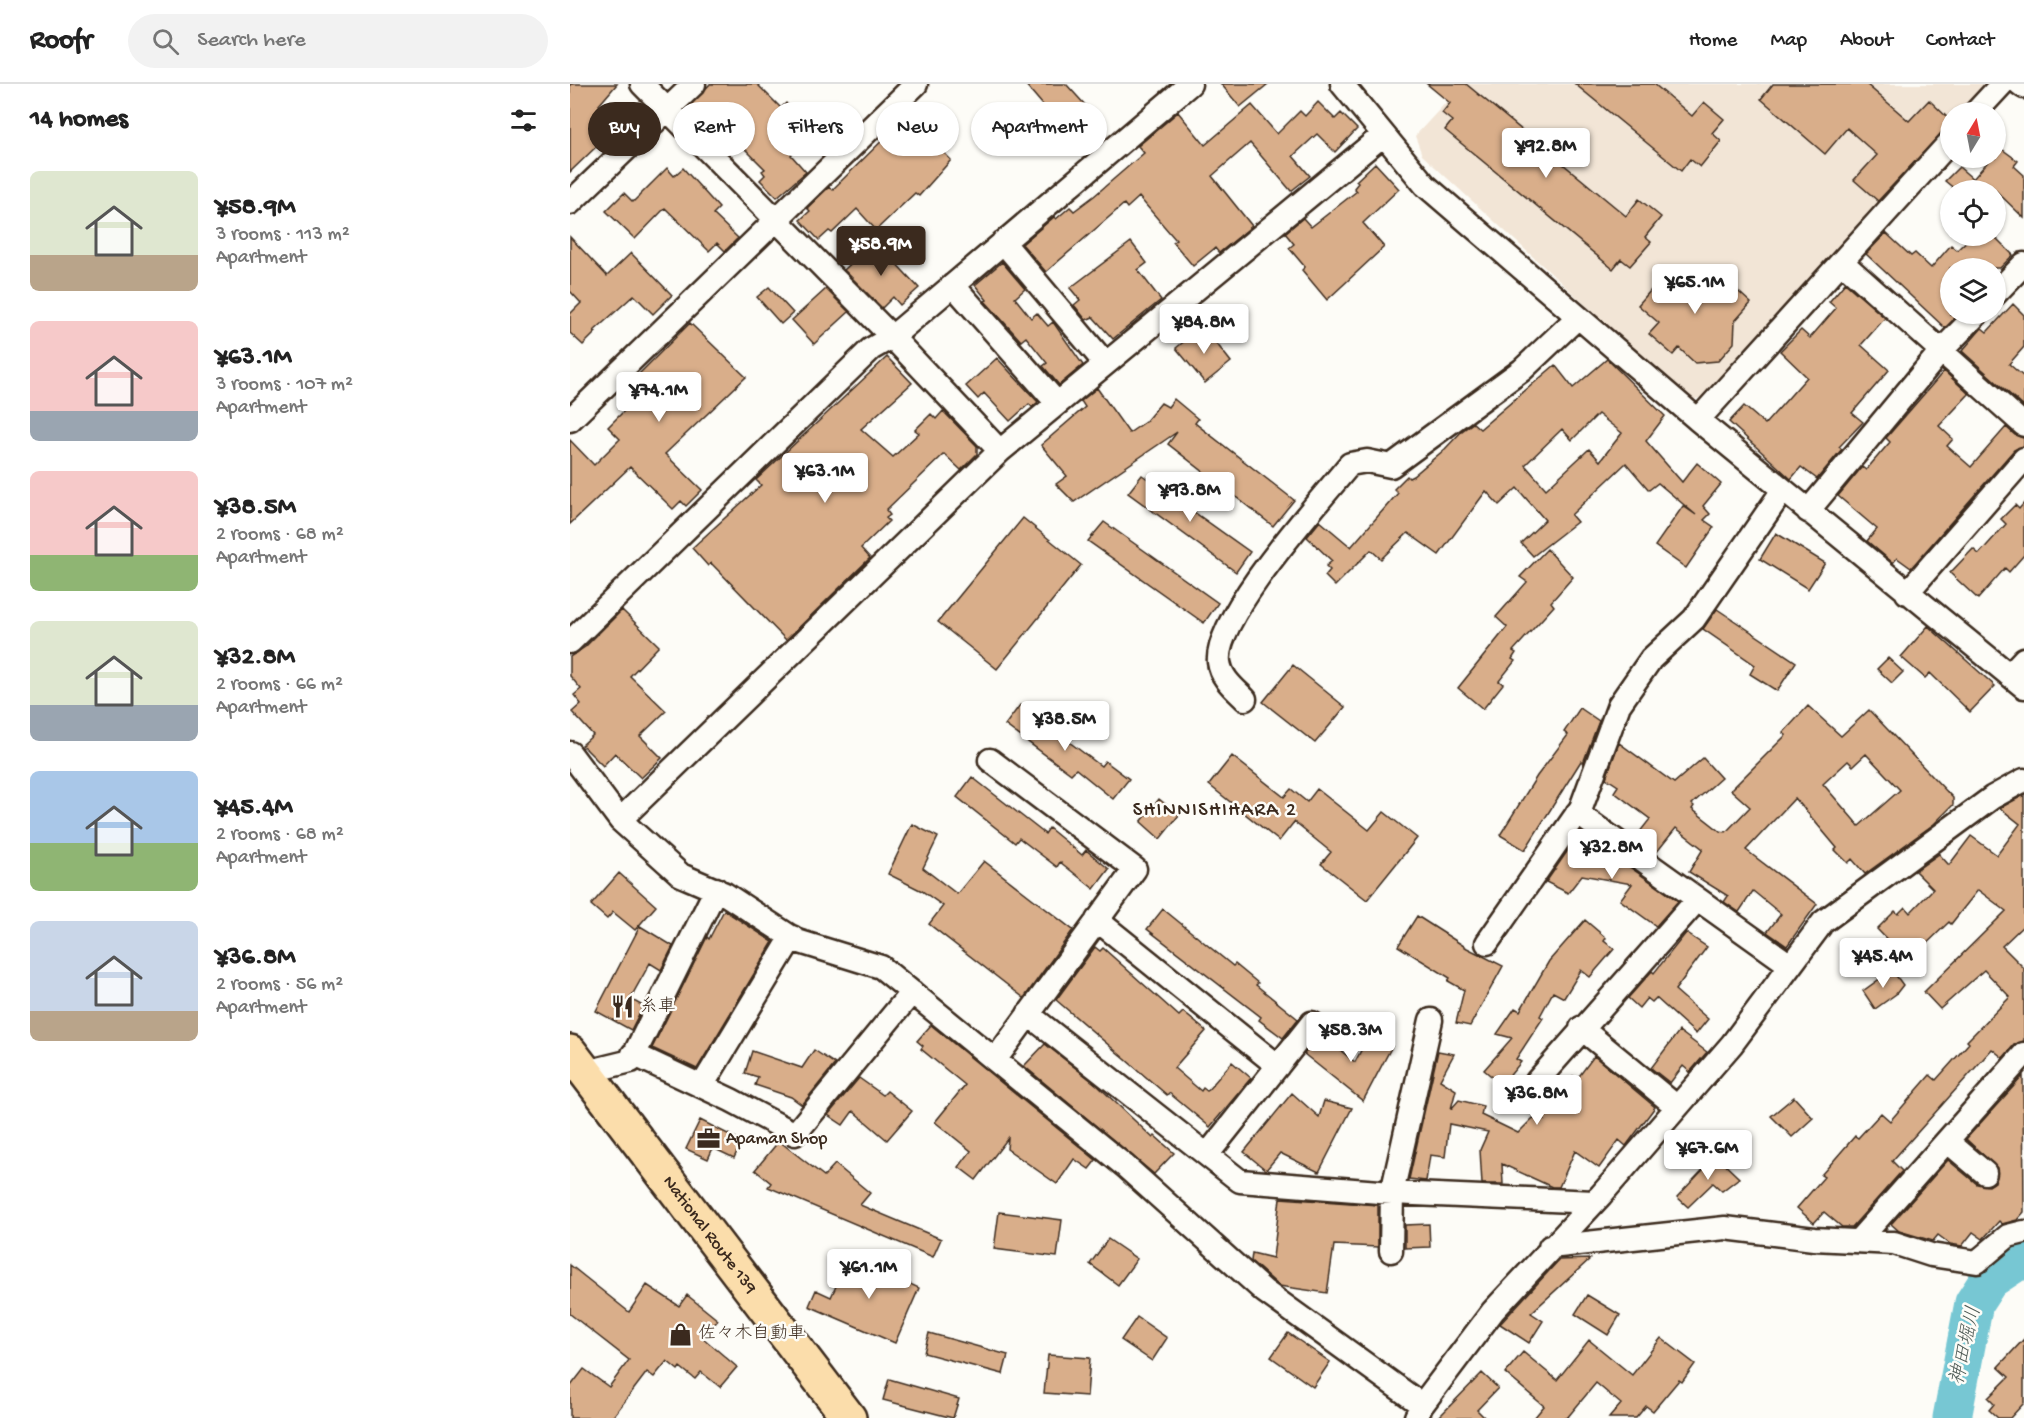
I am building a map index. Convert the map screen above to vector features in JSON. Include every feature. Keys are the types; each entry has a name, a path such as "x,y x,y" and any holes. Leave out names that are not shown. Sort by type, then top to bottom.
{"highway":[{"name":"National Route 139","path":"575,1071 821,1418"},
{"name":"National Route 139","path":"575,1071 849,1418"}],"street":[{"path":"642,84 892,337 1000,451"},
{"path":"570,203 694,84"},
{"path":"570,420 916,84"},
{"path":"570,642 872,349 892,337 1190,84"},
{"path":"1342,84 1425,185 1698,420 1907,593 2019,674"},
{"path":"1985,102 2002,84"},
{"path":"2020,84 2024,87"},
{"path":"620,820 1000,451 1104,362 1383,135"},
{"path":"1698,420 1940,153"},
{"path":"1004,242 1104,362"},
{"path":"1842,262 2024,425"},
{"path":"2006,283 2024,264"},
{"path":"953,285 1057,403"},
{"path":"1245,699 1225,679 1219,662 1222,641 1250,587 1350,464 1367,461 1391,466 1522,370 1578,317"},
{"path":"1808,511 1941,351 1967,324"},
{"path":"1907,593 2024,459"},
{"path":"1487,943 1577,813 1618,705 1651,659 1694,619 1783,490"},
{"path":"570,753 620,820 681,875 716,889 792,937 881,967 1125,1166 1264,1291 1418,1411 1493,1311 1594,1202 1732,1044 1823,922 1993,796 2024,780"},
{"path":"990,760 1135,869 995,1060"},
{"path":"1577,813 1790,965"},
{"path":"575,1071 631,1060 716,889"},
{"path":"1537,1081 1581,1028 1616,994 1697,900"},
{"path":"1097,920 1278,1066"},
{"path":"702,1086 792,937"},
{"path":"633,1054 702,1086 795,1134 912,992"},
{"path":"1028,1014 1240,1181 1392,1193 1594,1202"},
{"path":"1391,1251 1392,1193 1431,1020"},
{"path":"1207,1155 1312,1023"},
{"path":"1581,1028 1677,1107"},
{"path":"1858,1241 1947,1141 2021,1063"},
{"path":"1947,1141 1985,1173"},
{"path":"1550,1247 1725,1228 1814,1239 1894,1243 1931,1255 1977,1262 2007,1236 2024,1232"}],"shaded area":[{"path":"1463,84 1990,84 1973,102 1940,102 1940,139 1706,397 1689,400 1422,155 1415,136"}],"building":[{"path":"570,84 617,84 602,102 588,102 588,155 570,172"},
{"path":"710,84 757,84 775,102 767,102 767,156 792,156 806,172 777,197 760,180 765,175 762,171 765,169 752,156 755,156 755,102 694,102"},
{"path":"1025,84 1066,84 1082,102 1040,102"},
{"path":"1221,84 1268,84 1240,107"},
{"path":"1427,84 1466,84 1626,216 1639,199 1661,217 1645,237 1651,242 1630,266 1621,259 1613,269 1445,130 1452,121 1442,113 1450,103"},
{"path":"1575,84 1654,84 1692,116 1704,102 1724,119 1712,133 1721,141 1700,167 1690,159 1681,171"},
{"path":"1773,84 1866,84 1909,121 1929,100 1940,110 1940,135 1878,201 1854,180 1877,155 1847,128 1825,154 1761,99"},
{"path":"1318,102 1335,119 1341,113 1357,129 1335,152 1317,134 1293,156 1310,176 1291,191 1250,143 1212,176 1252,226 1219,253 1215,248 1193,266 1173,242 1176,240 1139,197 1127,208 1124,204 1046,272 1022,244 1054,217 1056,219 1070,207 1074,211 1094,196 1144,153 1138,146 1178,112 1205,145 1252,105 1277,134 1300,111 1305,116"},
{"path":"876,147 876,156 947,156 951,160 919,196 915,193 876,230 857,209 832,233 829,231 819,240 800,220 810,211 807,208 829,187 832,190"},
{"path":"2006,152 2018,161 2014,166 2024,175 2024,218 2006,201 2006,180 1946,180 1958,168 1973,179 1982,168 2006,168"},
{"path":"1375,163 1399,189 1363,223 1384,247 1327,300 1302,270 1305,267 1289,248 1294,244 1285,233 1303,218 1311,227 1357,191 1354,188 1358,183 1356,181"},
{"path":"667,168 674,176 683,168 719,208 713,214 738,238 725,251 717,243 709,251 665,208 635,239 606,211 624,193 633,202"},
{"path":"1886,233 1911,256 1915,253 1931,268 1950,246 1957,250 1961,246 2004,246 2013,255 2006,262 2006,258 1940,258 1940,323 1866,254"},
{"path":"570,237 607,276 631,253 672,295 653,314 634,295 594,331 596,332 583,345 570,333 570,314 581,303 570,291"},
{"path":"875,241 919,288 900,305 893,297 882,308 844,270"},
{"path":"1131,242 1147,263 1138,270 1161,300 1113,339 1093,317 1086,320 1074,305 1080,300 1070,288"},
{"path":"1002,262 1025,289 1015,298 1031,318 1037,313 1048,326 1053,322 1083,365 1059,385 1043,366 1047,363 1026,337 1021,341 985,301 987,300 975,285"},
{"path":"1671,267 1689,282 1699,270 1712,282 1719,274 1751,303 1735,321 1734,343 1718,361 1695,363 1679,348 1673,355 1649,334 1659,323 1638,305"},
{"path":"1845,283 1885,318 1861,345 1889,370 1852,413 1863,422 1839,447 1842,449 1817,479 1801,467 1791,479 1729,422 1744,406 1765,424 1807,377 1780,351 1801,330 1810,338 1836,308 1829,302"},
{"path":"769,287 793,313 781,324 757,297"},
{"path":"826,289 849,312 814,344 792,320"},
{"path":"2013,304 2024,315 2024,347 2009,364 2024,377 2024,407 1962,351 1982,328 1987,332 1994,324 2006,324 2006,312"},
{"path":"690,323 746,377 665,454 702,490 686,506 681,501 673,509 630,467 570,524 570,440 594,465 620,439 608,427 639,396 634,390 644,380 639,374"},
{"path":"1203,326 1231,362 1205,383 1176,348"},
{"path":"887,357 912,383 861,429 893,457 919,433 915,430 931,414 936,419 943,411 977,446 977,454 961,470 944,454 886,510 890,515 886,518 889,521 861,548 870,558 786,640 711,563 708,566 692,548 761,485 756,480"},
{"path":"997,358 1038,402 1032,407 1029,404 1010,421 984,393 978,399 966,386"},
{"path":"1607,359 1665,416 1646,441 1682,482 1697,463 1721,484 1703,506 1710,514 1704,520 1714,527 1686,568 1655,546 1683,506 1696,515 1658,483 1649,490 1626,463 1571,515 1577,522 1533,556 1521,543 1545,520 1517,488 1499,505 1486,491 1439,555 1408,533 1381,559 1371,550 1335,586 1325,576 1330,570 1326,566 1332,561 1307,537 1320,521 1351,547 1398,493 1394,489 1407,476 1409,478 1413,476 1473,423 1480,429 1555,365 1573,388","holes":["1598,414 1622,433 1600,461 1589,449 1546,489 1525,465 1562,429 1572,440"]},
{"path":"1944,371 1969,394 1939,426 1953,439 1947,446 1971,467 2006,427 2015,435 2024,438 2024,446 2014,450 1911,568 1897,558 1893,563 1867,541 1877,529 1838,496 1862,467 1866,470 1890,442 1886,438"},
{"path":"1097,388 1129,433 1145,422 1161,403 1168,407 1174,399 1198,419 1195,423 1294,500 1273,526 1168,444 1177,432 1074,502 1056,484 1067,476 1041,445 1085,407 1081,401"},
{"path":"1142,475 1250,552 1236,572 1128,493"},
{"path":"2024,503 2024,555 2009,572 2005,568 1978,599 1950,573 1973,549 1979,554 2006,524 2001,519 2015,505 2019,509"},
{"path":"1023,518 1081,565 997,669 938,622"},
{"path":"1104,522 1218,603 1204,623 1088,541"},
{"path":"1776,533 1825,563 1808,589 1760,559"},
{"path":"1547,549 1573,577 1551,602 1554,606 1513,651 1516,653 1512,659 1515,661 1499,681 1503,684 1483,709 1458,688 1507,627 1496,617 1527,582 1520,577"},
{"path":"1717,609 1796,662 1777,691 1750,674 1755,665 1703,629"},
{"path":"622,610 659,646 630,676 666,711 640,736 662,758 641,778 615,753 603,766 582,745 593,735 572,712 581,704 574,695 581,689 570,676 570,657 585,647"},
{"path":"1928,626 1995,686 1970,712 1930,673 1925,678 1901,657"},
{"path":"1888,658 1903,672 1892,683 1877,669"},
{"path":"1293,665 1345,707 1315,743 1263,702"},
{"path":"1020,705 1101,766 1105,761 1129,779 1113,799 1076,769 1071,774 1005,725"},
{"path":"1808,706 1841,736 1869,710 1953,798 1953,805 1934,824 1865,874 1852,859 1848,863 1835,850 1837,848 1795,798 1746,850 1817,904 1787,946 1767,932 1781,914 1753,891 1739,912 1724,902 1728,896 1689,872 1703,849 1676,828 1656,853 1635,838 1650,819 1614,792 1618,786 1606,778 1619,743 1674,783 1703,758 1721,778 1692,804 1694,806 1692,809 1720,831 1726,832 1750,807 1731,790 1786,735 1783,733","holes":["1866,754 1900,790 1859,826 1823,784 1848,761 1853,766"]},
{"path":"1580,708 1599,721 1583,763 1581,761 1525,850 1500,835 1537,776 1568,735 1564,732"},
{"path":"1232,756 1284,797 1291,789 1307,802 1317,789 1369,830 1384,812 1417,838 1367,900 1321,864 1331,852 1294,822 1279,841 1209,785"},
{"path":"972,777 1045,834 1049,828 1082,855 1086,850 1109,869 1094,889 1060,862 1057,867 1019,838 1015,843 957,797"},
{"path":"2024,795 2024,925 2002,946 2024,968 2024,1041 2014,1045 2003,1058 1992,1049 1892,1161 1902,1171 1852,1227 1842,1227 1824,1212 1814,1223 1797,1208 1824,1177 1821,1175 1855,1136 1858,1138 1881,1113 1890,1121 1930,1075 1936,1080 1969,1043 1967,1041 2010,997 1984,970 1940,1009 1924,992 2006,911 1978,890 1951,924 1949,922 1919,951 1912,944 1901,954 1877,929 1895,911 1898,914 1905,907 1910,913 1933,889 1915,871 1939,854 1949,865 1971,836 1997,855 2020,824 2000,808"},
{"path":"1159,799 1179,815 1160,839 1141,822"},
{"path":"912,824 938,837 923,868 957,894 984,861 1073,930 1024,998 929,924 943,906 922,891 888,874"},
{"path":"1573,843 1604,849 1678,901 1656,926 1620,900 1632,884 1582,875 1568,893 1546,882"},
{"path":"619,873 656,906 635,930 613,912 607,919 591,905"},
{"path":"1163,909 1233,966 1235,964 1258,983 1256,985 1298,1019 1283,1038 1259,1020 1261,1017 1147,929"},
{"path":"724,910 773,942 697,1069 652,1048 707,937 709,939"},
{"path":"1417,916 1467,948 1503,966 1470,1026 1456,1023 1464,990 1448,981 1450,978 1398,946"},
{"path":"1585,920 1606,938 1604,941 1614,949 1590,977 1581,970 1564,998 1553,992 1540,1016 1543,1018 1516,1059 1521,1062 1502,1085 1484,1070 1512,1038 1497,1034 1515,1008 1520,1011 1549,961"},
{"path":"640,926 673,946 661,970 650,963 630,999 643,1006 631,1030 596,1011"},
{"path":"1686,933 1707,947 1675,990 1708,1019 1696,1034 1656,998 1652,1002 1647,998 1639,1008 1628,998 1652,971 1654,973"},
{"path":"1095,947 1100,951 1103,948 1179,1016 1183,1012 1206,1031 1174,1068 1201,1091 1203,1088 1207,1091 1232,1062 1251,1078 1210,1127 1169,1093 1167,1095 1056,1000"},
{"path":"1892,970 1903,985 1896,994 1875,1009 1863,991"},
{"path":"931,1025 1096,1160 1089,1169 1074,1159 1057,1184 1007,1149 1008,1138 976,1180 959,1167 971,1151 935,1122 965,1085 921,1049 923,1046 917,1041"},
{"path":"1679,1031 1707,1052 1690,1072 1683,1066 1670,1083 1651,1068"},
{"path":"1320,1034 1355,1062 1369,1035 1392,1046 1363,1101 1304,1054"},
{"path":"1045,1044 1097,1085 1153,1138 1155,1136 1174,1153 1154,1174 1024,1066"},
{"path":"814,1050 835,1064 802,1105 791,1097 755,1085 758,1077 745,1073 752,1051 802,1068"},
{"path":"1438,1051 1454,1054 1440,1080 1456,1090 1451,1109 1459,1100 1483,1106 1481,1115 1518,1133 1533,1118 1543,1120 1536,1114 1573,1076 1577,1079 1594,1056 1655,1107 1626,1146 1619,1140 1599,1168 1575,1151 1559,1187 1552,1187 1502,1164 1503,1184 1482,1184 1480,1150 1488,1132 1449,1124 1445,1157 1430,1155 1426,1181 1409,1179"},
{"path":"2023,1076 2024,1212 2017,1220 2002,1224 1999,1221 1983,1239 1973,1232 1962,1246 1950,1244 1938,1235 1933,1241 1899,1231 1891,1224 1948,1160 1977,1184 1989,1186 1995,1182 1997,1168 1966,1139"},
{"path":"859,1078 883,1095 887,1091 912,1111 887,1140 853,1111 843,1125 828,1115"},
{"path":"1292,1093 1319,1117 1324,1101 1352,1108 1319,1172 1280,1153 1266,1170 1244,1152"},
{"path":"1794,1097 1813,1118 1792,1137 1771,1116"},
{"path":"700,1120 742,1141 734,1158 713,1148 708,1159 686,1149"},
{"path":"779,1141 824,1176 835,1164 870,1193 860,1205 941,1239 933,1257 768,1187 771,1183 755,1170"},
{"path":"1716,1156 1739,1178 1722,1191 1713,1183 1688,1207 1677,1197"},
{"path":"1280,1198 1378,1205 1378,1247 1334,1245 1327,1293 1279,1286 1251,1261 1252,1253 1273,1258"},
{"path":"999,1212 1062,1220 1057,1257 994,1249"},
{"path":"1429,1224 1430,1247 1405,1248 1405,1225"},
{"path":"1108,1239 1137,1259 1118,1285 1090,1264"},
{"path":"850,1256 919,1288 895,1343 809,1306 816,1290 831,1297"},
{"path":"1590,1259 1531,1313 1543,1321 1529,1343 1500,1324 1559,1260"},
{"path":"570,1265 629,1312 647,1285 679,1306 687,1295 718,1320 703,1338 737,1367 720,1387 701,1372 695,1379 680,1367 678,1370 667,1361 654,1377 647,1372 612,1418 570,1418 570,1387 584,1369 609,1387 629,1360 570,1314"},
{"path":"1587,1295 1620,1315 1608,1335 1575,1314"},
{"path":"1137,1317 1167,1338 1152,1361 1121,1340"},
{"path":"929,1333 1008,1355 1003,1374 924,1353"},
{"path":"1288,1333 1330,1362 1313,1387 1271,1357"},
{"path":"1661,1338 1695,1364 1682,1382 1679,1380 1653,1411 1646,1406 1636,1418 1609,1418 1621,1404 1596,1383 1567,1418 1534,1418 1544,1406 1505,1373 1523,1352 1557,1380 1589,1340 1632,1375"},
{"path":"2024,1339 2024,1403 2010,1418 1998,1418 1989,1410 1994,1404 1988,1398 2009,1377 1998,1367"},
{"path":"1048,1355 1090,1358 1087,1396 1044,1393"},
{"path":"1482,1373 1498,1388 1477,1410 1485,1418 1438,1418"},
{"path":"889,1379 959,1399 953,1418 883,1400"}],"waterway":[{"name":"神田堀川","path":"1952,1418 1974,1303 1989,1280 2018,1261 2024,1261"}],"place":[{"name":"糸車","path":"622,1007"},
{"name":"Apaman Shop","path":"708,1139"},
{"name":"佐々木自動車","path":"680,1334"}],"district":[{"name":"SHINNISHIHARA 2","path":"1215,811"}]}
